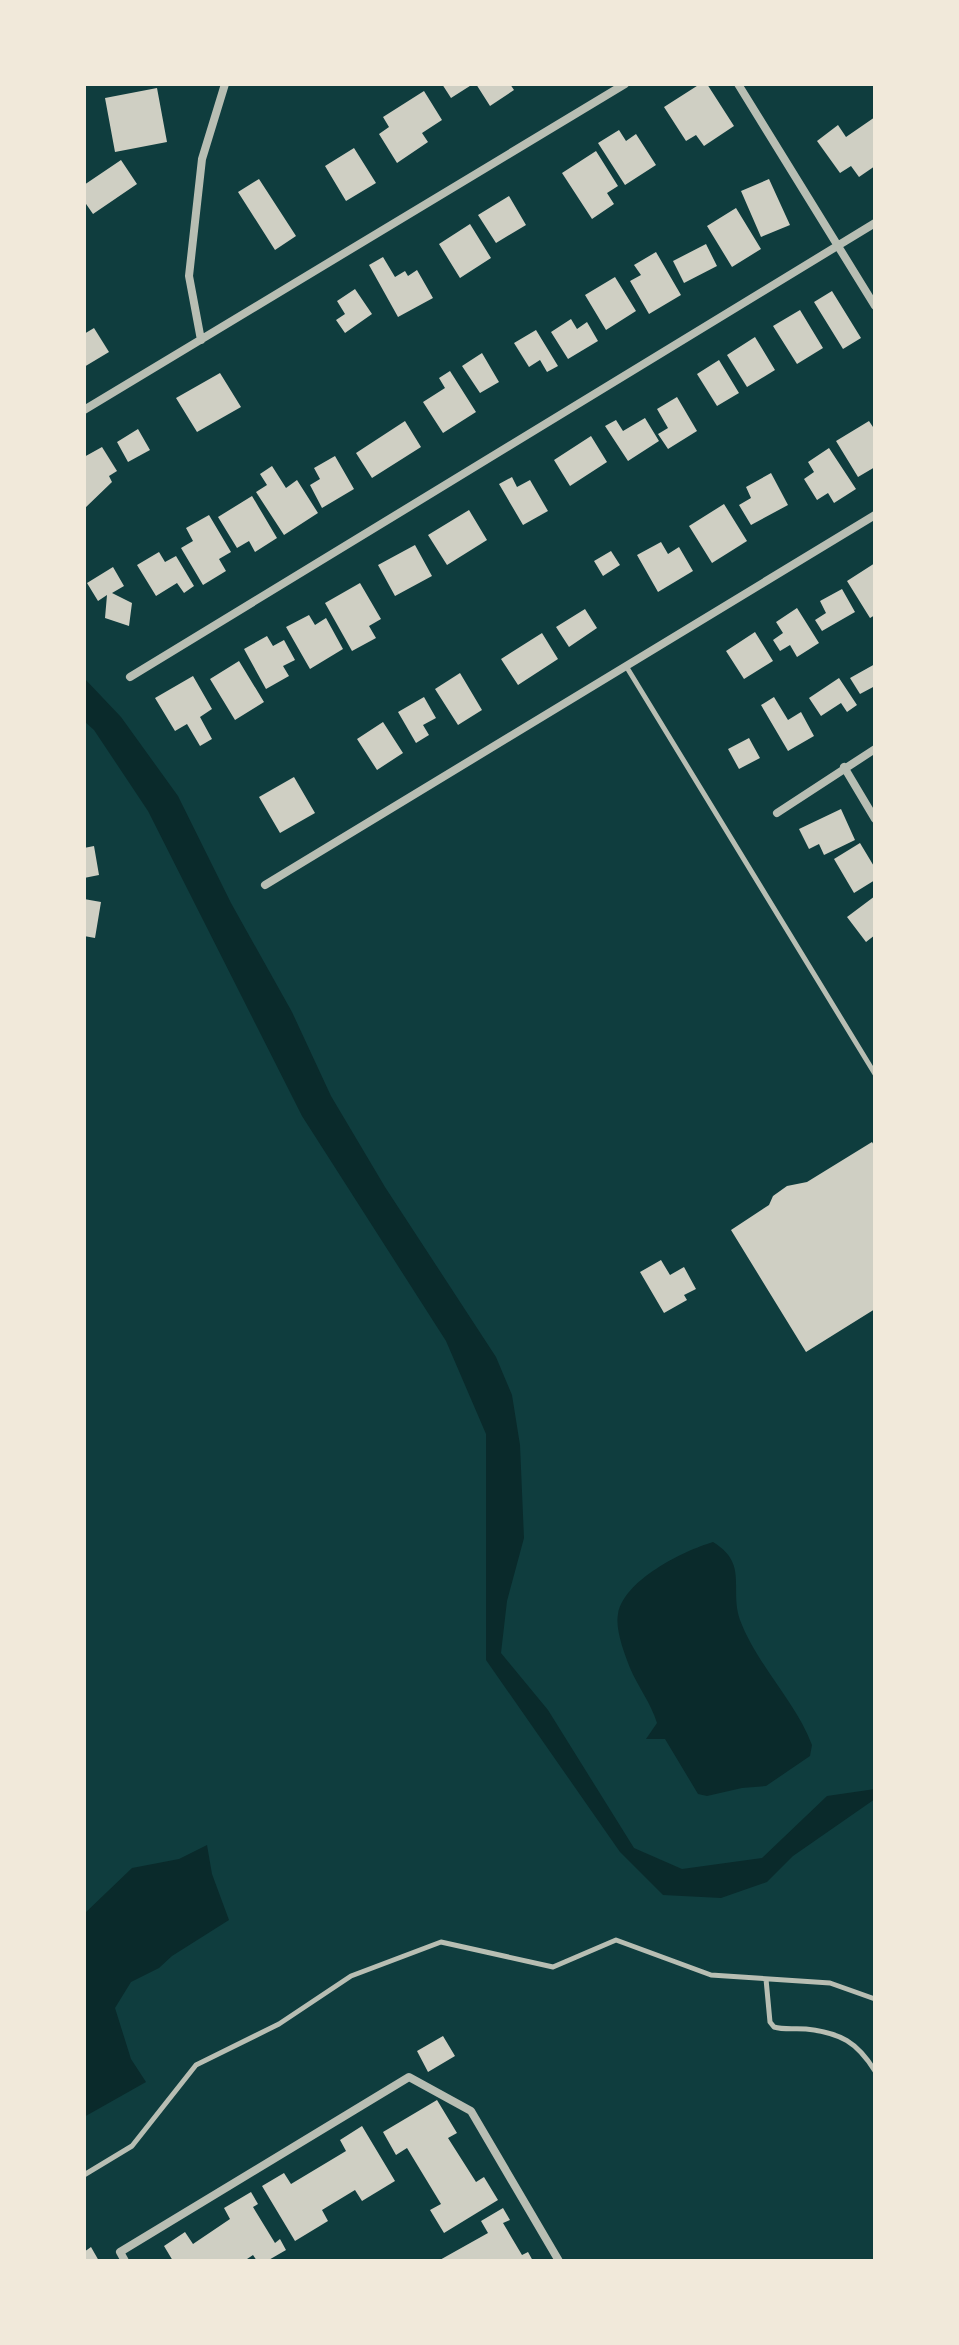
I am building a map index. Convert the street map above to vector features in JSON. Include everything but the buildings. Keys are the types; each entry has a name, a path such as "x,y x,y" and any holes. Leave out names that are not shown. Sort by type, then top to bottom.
{"street":[{"path":"201,340 189,276 202,159 225,84"},
{"path":"84,410 625,84"},
{"path":"738,84 875,306"},
{"path":"130,677 875,223"},
{"path":"265,885 875,515"},
{"path":"777,813 875,749"},
{"path":"844,767 875,819"},
{"path":"125,2261 120,2252 409,2077 471,2111 559,2261"}],"lane":[{"path":"625,665 875,1074"},
{"path":"84,2175 132,2146 196,2065 279,2024 351,1976 441,1942 553,1967 616,1940 711,1975 830,1983 875,1999"},
{"path":"766,1979 770,2022 774,2027 830,2033 845,2039 862,2050 875,2071"}],"water":[{"path":"84,678 121,717 178,796 231,903 292,1012 331,1096 385,1187 496,1357 512,1395 520,1445 524,1538 507,1601 501,1653 548,1710 634,1848 682,1869 762,1858 827,1796 875,1789 875,1799 793,1856 767,1882 721,1898 663,1895 620,1852 486,1660 486,1434 446,1341 302,1116 148,811 94,730 84,721"},
{"path":"713,1542 731,1559 736,1577 737,1608 747,1637 812,1745 810,1756 766,1786 707,1796 698,1794 665,1739 646,1739 657,1723 633,1675 617,1620 623,1602 643,1579 686,1552"},
{"path":"207,1845 212,1874 229,1920 172,1956 159,1968 131,1982 115,2008 131,2059 146,2082 84,2117 84,1914 132,1868 179,1859"}]}
